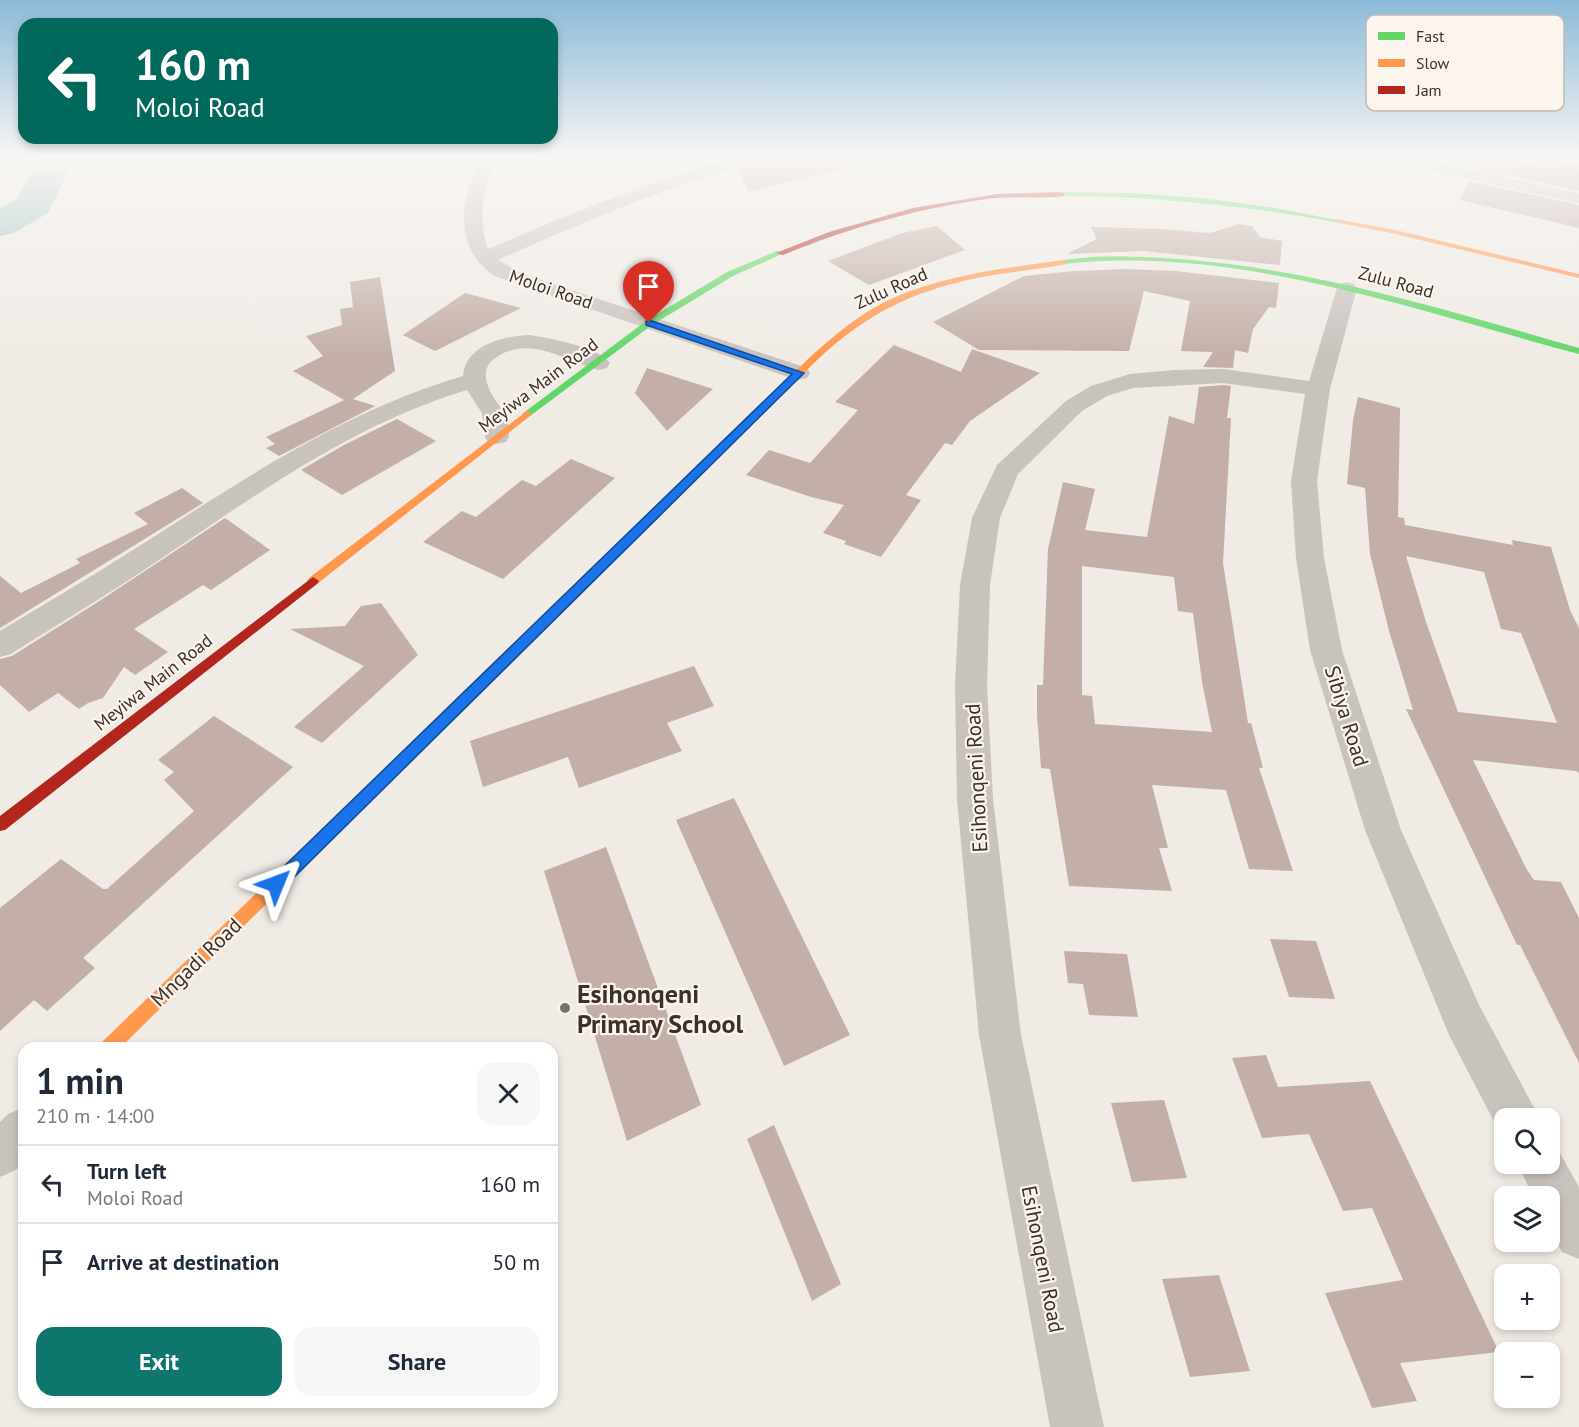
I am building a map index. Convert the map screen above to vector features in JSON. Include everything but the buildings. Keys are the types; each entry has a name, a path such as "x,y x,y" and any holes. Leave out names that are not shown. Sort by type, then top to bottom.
{"street":[{"name":"Moloi Road","path":"474,224 477,246 485,258 494,268 513,277 799,373"},
{"path":"485,258 565,224"},
{"name":"Meyiwa Main Road","path":"0,825 497,437 599,363 649,323 730,274 822,235 863,224"},
{"name":"Meyiwa Main Road","path":"1352,224 1579,276"},
{"name":"Zulu Road","path":"799,373 868,314 907,297 965,277 1028,264 1087,259 1189,261 1295,275 1579,351"},
{"name":"Sibiya Road","path":"1347,288 1318,389 1304,481 1310,558 1326,650 1383,830 1464,1020 1511,1108"},
{"path":"497,437 493,411 474,380 475,368 482,357 497,347 515,343 549,344 599,363"},
{"name":"Mngadi Road","path":"114,1042 799,373"},
{"name":"Esihonqeni Road","path":"1077,1427 1000,1035 975,799 971,685 975,585 986,518 1006,471 1074,406 1099,391 1130,381 1174,376 1223,376 1318,389"},
{"path":"0,646 300,456 389,408 422,394 474,380"},
{"path":"0,1154 18,1136"},
{"path":"1546,1174 1579,1235"}],"traffic: fast":[{"path":"527,414 649,323 730,274 780,253"},
{"path":"1063,262 1105,259 1176,261 1279,274 1380,296 1579,351"}],"traffic: slow":[{"path":"1352,224 1579,276"},
{"path":"656,513 812,361 838,337 867,316 903,297 948,282 1063,262"},
{"path":"313,581 527,414"},
{"path":"114,1042 390,773"}],"traffic: jam":[{"path":"780,253 864,224"},
{"path":"390,773 656,513"},
{"path":"0,825 313,581"}],"place":[{"name":"Esihonqeni Primary School","path":"565,1008"}],"route":[{"path":"276,884 799,373 649,323"}]}
